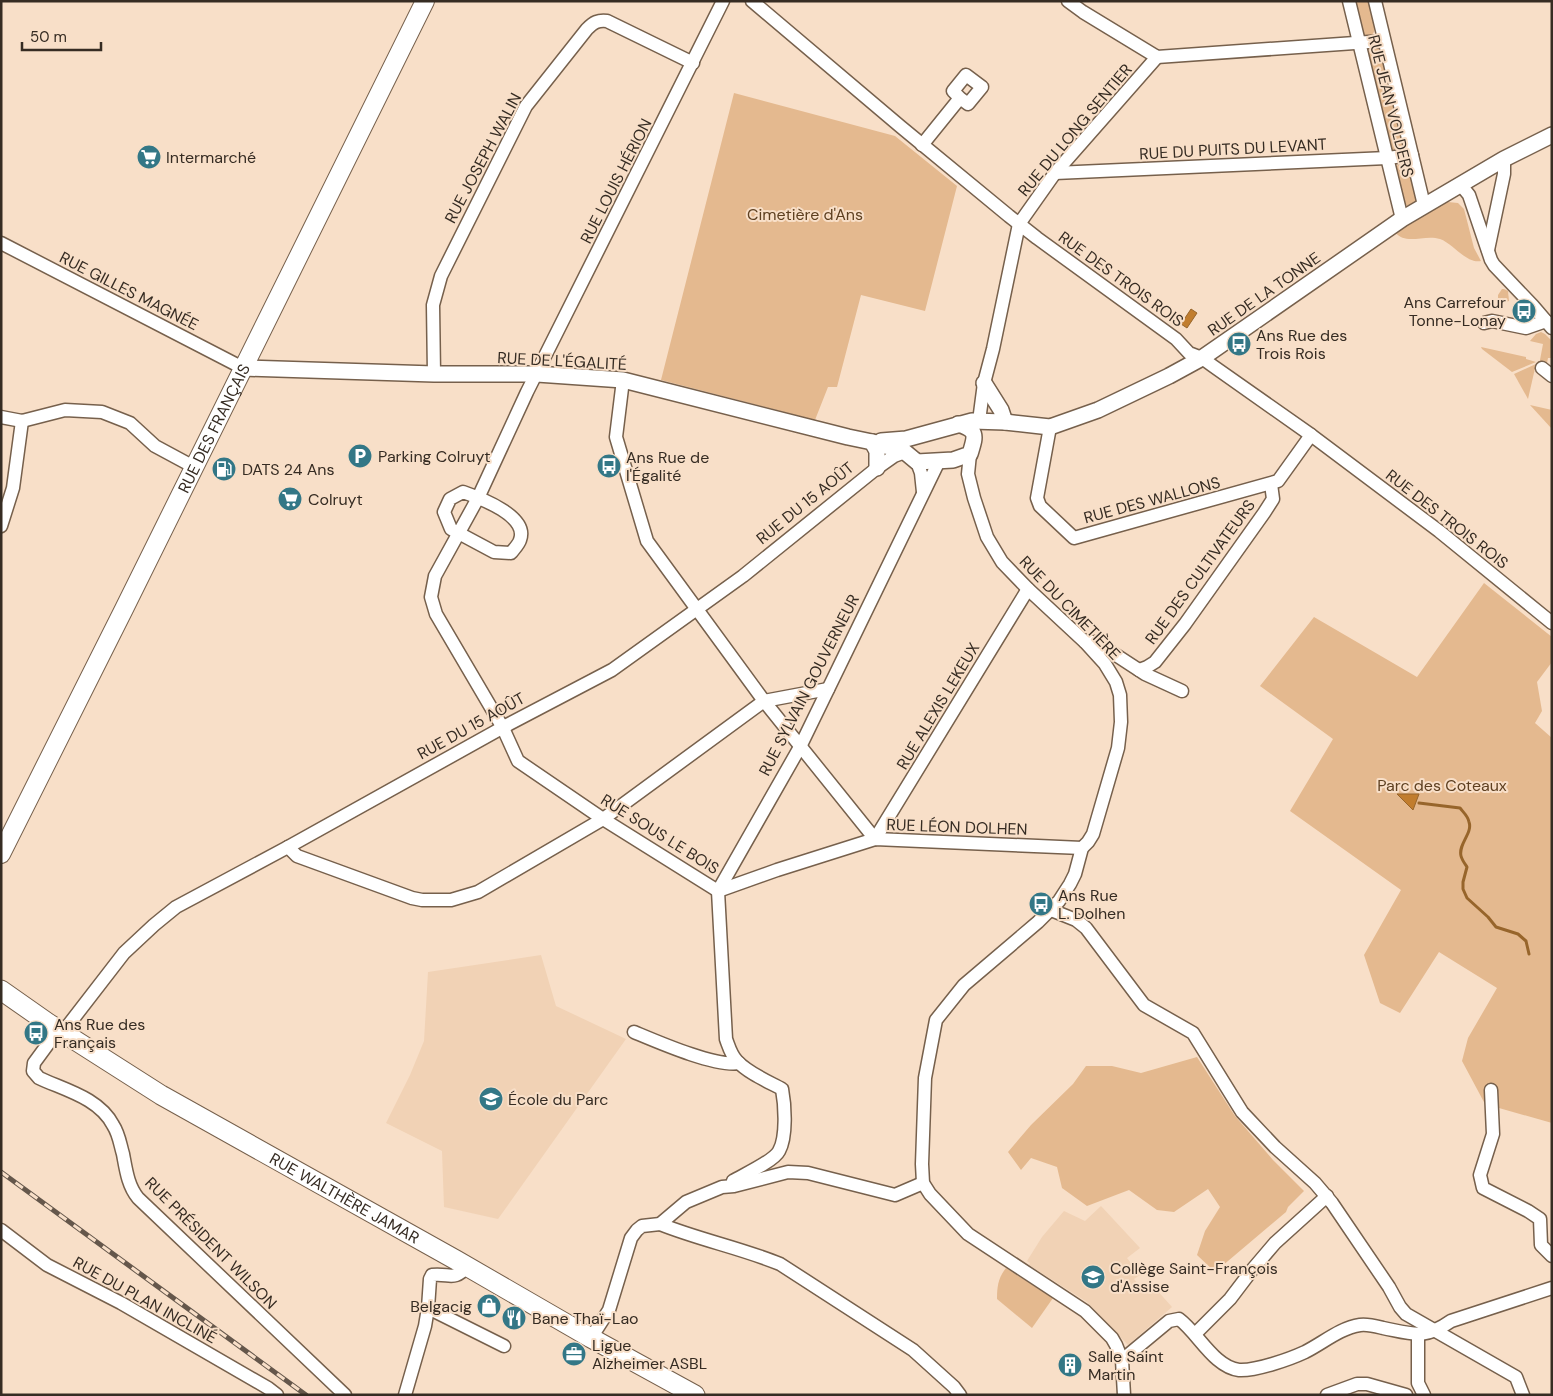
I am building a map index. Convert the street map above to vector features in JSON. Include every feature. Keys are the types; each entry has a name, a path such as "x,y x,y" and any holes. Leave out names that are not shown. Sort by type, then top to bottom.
{"main road":[{"name":"RUE DES FRANÇAIS","path":"1,854 425,1"},
{"name":"RUE WALTHÈRE JAMAR","path":"1,990 24,1007 160,1095 695,1395"}],"street":[{"name":"RUE LOUIS HÉRION","path":"459,533 723,1"},
{"name":"RUE DES TROIS ROIS","path":"752,1 922,145 1019,224 1176,338 1188,353 1202,358 1311,435 1439,531 1552,623"},
{"path":"1068,1 1157,57 1384,41"},
{"name":"RUE JEAN VOLDERS","path":"1349,1 1402,219"},
{"name":"RUE JEAN VOLDERS","path":"1374,1 1424,205"},
{"name":"RUE JOSEPH WALIN","path":"434,374 433,306 441,276 526,106 587,29 593,22 607,21 693,63"},
{"name":"RUE DU LONG SENTIER","path":"1019,224 1055,173 1157,57"},
{"path":"922,145 960,98"},
{"name":"RUE DE LA TONNE","path":"979,421 1005,422 1050,428 1098,410 1169,376 1202,358 1424,205 1504,159 1552,135"},
{"name":"RUE DU PUITS DU LEVANT","path":"1055,173 1387,158 1412,155"},
{"path":"1488,250 1504,174 1504,159"},
{"path":"1460,184 1470,195 1494,265 1549,325"},
{"path":"946,461 970,454 979,421 984,384 994,349 1019,224"},
{"name":"RUE GILLES MAGNÉE","path":"1,243 243,368"},
{"path":"1484,323 1492,322 1526,328 1549,325"},
{"name":"RUE DE L'ÉGALITÉ","path":"243,368 434,374 537,374 623,380 909,451 958,424 979,421"},
{"path":"623,380 616,437 647,540 764,700 875,840"},
{"path":"984,384 1001,410 1005,422"},
{"path":"1,417 22,421 65,410 102,412 130,423 155,446 194,467"},
{"path":"1,526 13,488 22,421"},
{"path":"958,424 970,428 974,432 974,439"},
{"name":"RUE DES WALLONS","path":"1050,428 1037,498 1040,506 1074,538 1278,481 1311,435"},
{"path":"872,442 877,451 877,468"},
{"path":"909,451 946,461 968,474"},
{"path":"909,451 921,473 923,492"},
{"name":"RUE DU 15 AOÛT","path":"61,1031 124,953 176,907 502,728 612,670 743,576 877,468 894,456 909,451"},
{"name":"RUE DU CIMETIÈRE","path":"923,1183 925,1078 936,1020 964,985 1051,910 1070,884 1079,865 1082,848 1093,834 1118,748 1121,722 1120,695 1116,682 1105,664 1085,642 1002,562 987,537 968,474 970,454"},
{"name":"RUE SYLVAIN GOUVERNEUR","path":"718,890 800,747 923,492 946,461"},
{"name":"RUE DES CULTIVATEURS","path":"1139,670 1155,662 1185,624 1259,520 1273,499 1271,484"},
{"path":"463,492 478,498 510,515 520,525 521,539 511,553 494,552 451,529 444,512 450,499 463,492"},
{"name":"RUE SOUS LE BOIS","path":"459,533 435,576 431,597 436,614 502,728 518,761 603,819 718,890 726,1040 730,1052 739,1063 782,1089 785,1104 784,1130 779,1152 767,1162 722,1187"},
{"name":"RUE ALEXIS LEKEUX","path":"875,840 1028,589"},
{"path":"1085,642 1096,642 1139,670 1182,691"},
{"path":"288,847 296,856 412,898 433,901 450,900 478,892 603,819 764,700 828,689"},
{"name":"RUE LÉON DOLHEN","path":"718,890 875,840 1082,848"},
{"path":"1051,910 1076,920 1086,928 1144,1005 1193,1033 1242,1112 1275,1147 1327,1196 1406,1314 1437,1330 1516,1377 1524,1395"},
{"name":"RUE PRÉSIDENT WILSON","path":"61,1031 34,1063 33,1071 39,1078 85,1098 102,1110 114,1125 130,1186 138,1198 344,1395"},
{"name":"RUE SOUS LE BOIS","path":"634,1032 708,1059 731,1064 739,1063"},
{"path":"1491,1090 1493,1134 1480,1175 1483,1188 1520,1207 1540,1220 1541,1245 1552,1256"},
{"path":"660,1224 686,1202 722,1187 734,1186 788,1172 808,1173 895,1195 923,1183 930,1194 968,1234 1085,1311 1112,1338 1122,1360 1124,1395"},
{"path":"1195,1334 1230,1299 1275,1243 1327,1196"},
{"path":"591,1338 609,1310 631,1238 642,1226 660,1224 685,1234 757,1254 780,1264 913,1350 954,1387 960,1395"},
{"name":"RUE DU PLAN INCLINÉ","path":"1,1230 47,1265 121,1303 277,1395"},
{"path":"405,1395 425,1326 430,1279 432,1275 446,1274 453,1277 460,1275 468,1266"},
{"path":"1122,1360 1169,1321 1179,1319 1195,1334 1214,1357 1222,1363 1239,1370 1287,1360 1306,1352 1335,1334 1359,1325 1368,1325 1418,1335 1437,1330 1451,1321 1552,1288"},
{"path":"428,1308 504,1346"},
{"path":"1418,1335 1418,1383 1424,1395"},
{"path":"1327,1395 1357,1384 1367,1384 1406,1395"}],"shaded area":[{"path":"1191,309 1197,313 1187,328 1181,324"},
{"path":"1397,794 1419,794 1413,810"},
{"name":"École du Parc","path":"541,955 556,1006 626,1039 498,1219 444,1207 442,1151 386,1123 410,1075 424,1041 428,972"},
{"name":"Collège Saint-François d'Assise","path":"1101,1206 1140,1248 1127,1258 1140,1275 1134,1279 1137,1283 1134,1287 1140,1293 1144,1289 1148,1294 1155,1288 1172,1307 1128,1345 1087,1302 1029,1265 1030,1263 1027,1261 1042,1237 1064,1211 1085,1221"}],"green space":[{"path":"1353,1 1369,1 1375,24 1374,33 1371,36 1363,35"},
{"path":"1372,47 1382,51 1404,146 1401,150 1394,152 1391,151 1367,52"},
{"name":"Cimetière d'Ans","path":"734,93 895,136 957,186 925,311 861,295 837,387 828,387 815,420 661,380"},
{"path":"1401,163 1406,164 1409,168 1417,201 1410,206 1405,205 1395,167"},
{"path":"1441,203 1458,203 1464,209 1474,248 1481,261 1470,260 1440,239 1410,239 1399,236 1395,232"},
{"path":"1502,289 1508,291 1509,301 1498,304 1498,295"},
{"path":"1541,332 1552,341 1552,358 1548,358 1547,363 1540,362 1543,344 1530,341 1536,334"},
{"path":"1481,347 1526,357 1526,359 1536,362 1512,372"},
{"path":"1536,364 1528,399 1514,374"},
{"path":"1530,405 1552,410 1552,429"},
{"name":"Parc des Coteaux","path":"1484,583 1552,637 1552,662 1537,682 1542,711 1535,723 1552,738 1552,1123 1485,1104 1462,1061 1468,1038 1497,988 1439,952 1400,1013 1380,1003 1364,955 1401,890 1290,811 1333,739 1260,686 1314,617 1417,677"},
{"path":"1197,1057 1235,1116 1273,1160 1304,1191 1288,1207 1286,1212 1215,1272 1197,1255 1205,1231 1220,1207 1208,1189 1174,1212 1157,1210 1129,1190 1087,1206 1062,1188 1057,1167 1031,1158 1021,1170 1008,1152 1031,1125 1073,1084 1086,1066 1112,1066 1141,1073"},
{"path":"1006,1268 1053,1298 1032,1328 997,1299 1001,1275"}],"waterway":[{"path":"1419,803 1460,808 1465,814 1470,826 1462,847 1461,857 1467,867 1463,882 1463,889 1467,898 1496,927 1518,934 1526,941 1529,954"}],"railway":[{"path":"1,1172 306,1395"}],"place":[{"name":"Intermarché","path":"149,157"},
{"name":"Ans Carrefour Tonne-Lonay","path":"1524,311"},
{"name":"Ans Rue des Trois Rois","path":"1239,344"},
{"name":"Parking Colruyt","path":"360,456"},
{"name":"Ans Rue de l'Égalité","path":"609,466"},
{"name":"DATS 24 Ans","path":"224,469"},
{"name":"Colruyt","path":"290,499"},
{"name":"Ans Rue L. Dolhen","path":"1041,904"},
{"name":"Ans Rue des Français","path":"36,1033"},
{"name":"École du Parc","path":"491,1099"},
{"name":"Collège Saint-François d'Assise","path":"1093,1277"},
{"name":"Belgacig","path":"489,1306"},
{"name":"Bane Thaï-Lao","path":"514,1318"},
{"name":"Ligue Alzheimer ASBL","path":"574,1354"},
{"name":"Salle Saint Martin","path":"1070,1365"}]}
